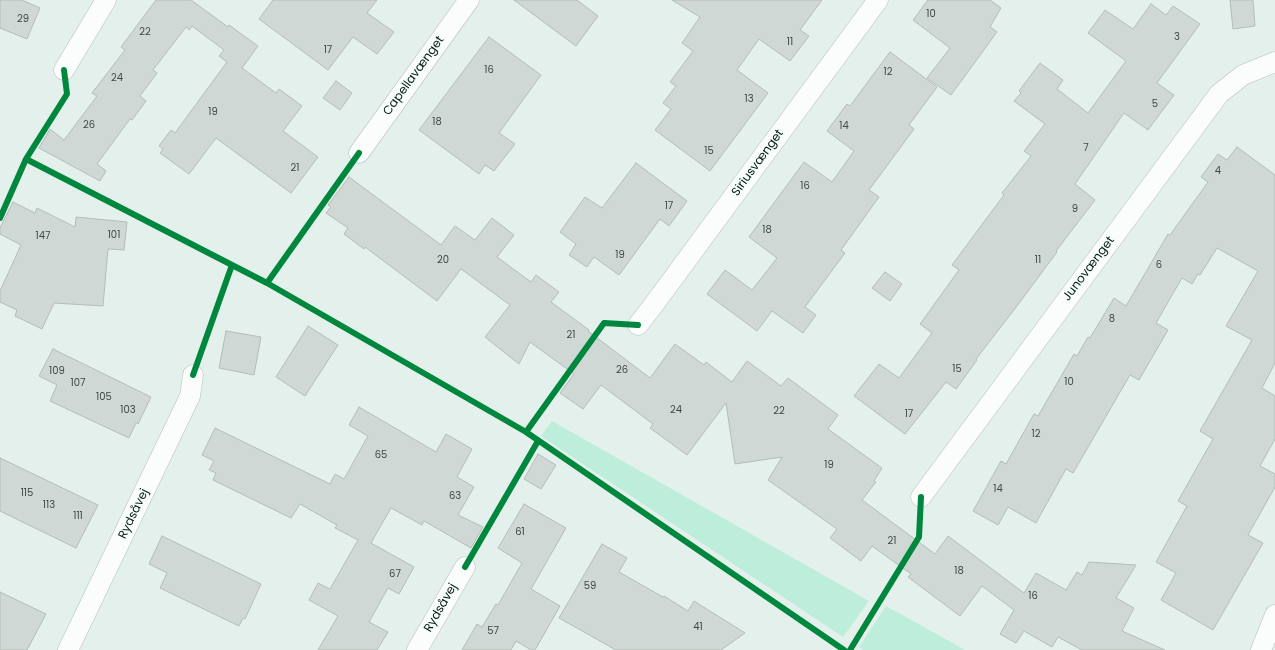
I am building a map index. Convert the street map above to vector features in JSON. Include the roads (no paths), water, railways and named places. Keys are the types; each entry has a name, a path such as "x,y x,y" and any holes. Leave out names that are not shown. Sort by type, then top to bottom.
{"street":[{"path":"64,70 106,0"},
{"name":"Capellavænget","path":"359,153 469,0"},
{"name":"Siriusvænget","path":"638,325 878,0"},
{"name":"Junovænget","path":"921,497 1219,94 1243,75 1275,62"},
{"name":"Rydsåvej","path":"68,650 190,396 193,375"},
{"name":"Rydsåvej","path":"417,650 465,567"},
{"path":"1261,650 1275,615"}]}
